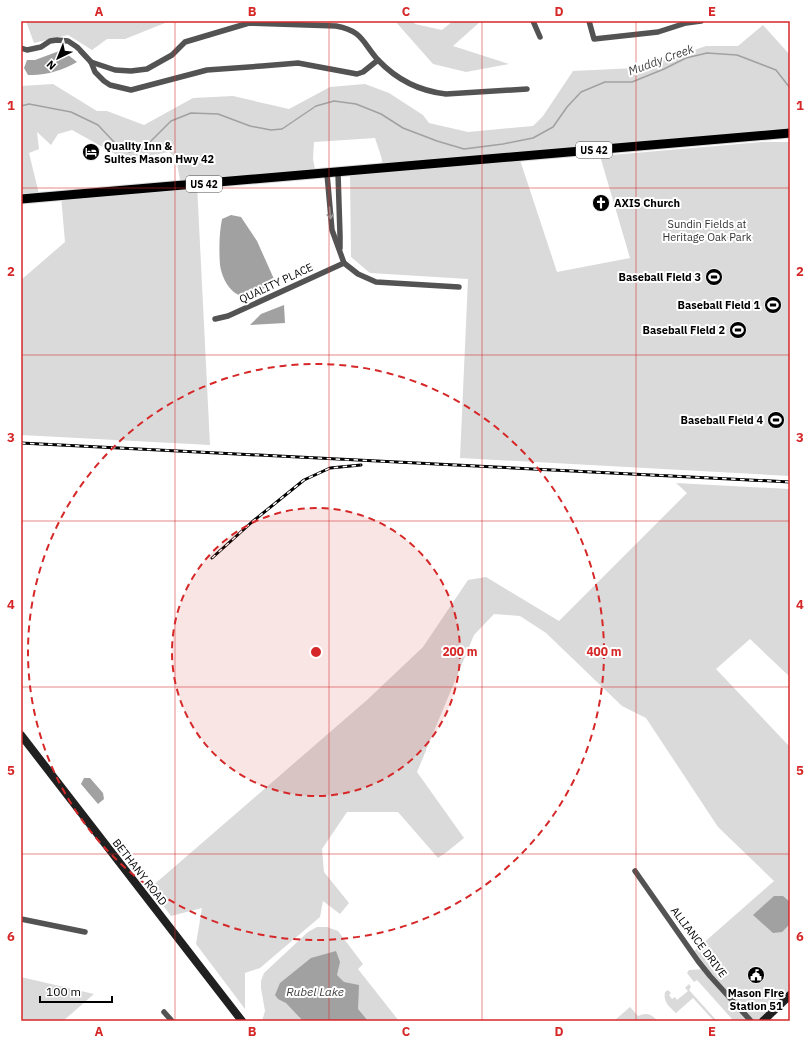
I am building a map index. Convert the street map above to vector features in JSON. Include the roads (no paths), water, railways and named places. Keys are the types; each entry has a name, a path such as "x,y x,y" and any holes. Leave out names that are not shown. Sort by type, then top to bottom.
{"main road":[{"name":"US 42","path":"21,200 790,133"},
{"name":"BETHANY ROAD","path":"21,735 242,1021"},
{"path":"762,1021 790,995"}],"street":[{"path":"533,21 540,38"},
{"path":"589,21 594,39 658,32 686,22 701,21"},
{"path":"91,62 115,70 131,71 147,69 172,55 185,42 249,23 336,26 349,29 360,36 378,60 390,72 414,86 446,94 527,89"},
{"path":"21,48 27,50 41,47 50,41 68,41 77,47 91,62 95,72 104,81 110,85 131,90 207,70 298,63 356,74 363,72 378,60"},
{"path":"338,173 340,251"},
{"path":"327,174 332,230 344,263 358,274 376,282 459,287"},
{"name":"QUALITY PLACE","path":"215,319 228,316 344,263"},
{"name":"ALLIANCE DRIVE","path":"635,871 698,961 752,1021"},
{"path":"21,919 85,932"},
{"path":"164,1012 172,1021"}],"water":[{"path":"62,50 77,62 54,72 41,75 28,75 24,68 27,60 35,60"},
{"path":"231,215 241,217 257,241 274,279 259,292 249,296 243,296 233,291 226,282 221,270 220,230 222,219"},
{"path":"284,305 285,323 250,325 261,314"},
{"path":"84,778 90,778 103,793 104,799 98,804 81,784"},
{"path":"774,896 783,896 790,902 790,924 782,932 773,933 753,915"},
{"name":"Rubel Lake","path":"336,951 340,962 337,975 344,982 359,985 358,1009 368,1021 303,1021 286,1003 278,999 275,995 280,983 311,958"}],"waterway":[{"name":"Muddy Creek","path":"21,106 29,104 71,112 98,125 114,142 129,152 144,148 171,121 191,113 218,114 250,126 271,130 282,129 316,106 334,101 356,104 381,114 403,128 437,141 464,149 503,144 533,138 553,127 567,107 581,92 605,82 632,82 686,58 707,53 737,55 776,70 790,88"}],"railway":[{"path":"21,443 790,482"},
{"path":"212,558 252,522 304,480 330,468 361,465"}],"place":[{"name":"Quality Inn & Suites Mason Hwy 42","path":"91,152"},
{"name":"AXIS Church","path":"601,203"},
{"name":"Baseball Field 3","path":"714,277"},
{"name":"Baseball Field 1","path":"773,305"},
{"name":"Baseball Field 2","path":"738,330"},
{"name":"Baseball Field 4","path":"776,420"},
{"name":"Mason Fire Station 51","path":"756,975"}],"park label":[{"name":"Sundin Fields at Heritage Oak Park","path":"707,230"}]}
